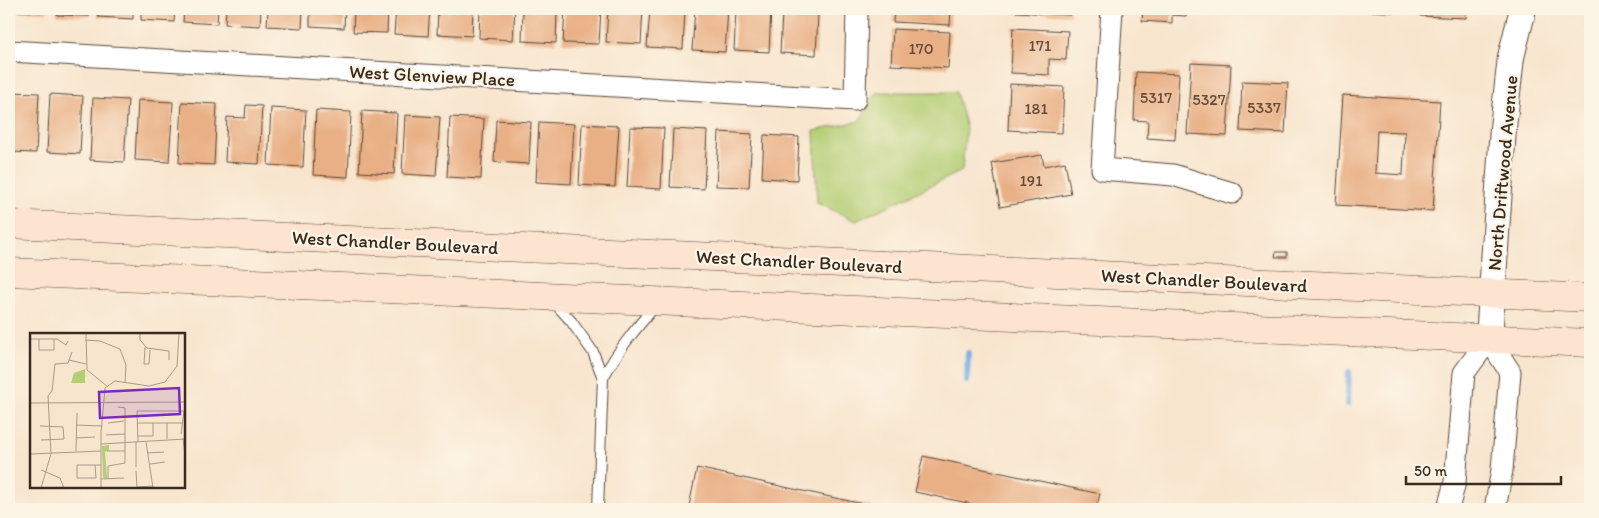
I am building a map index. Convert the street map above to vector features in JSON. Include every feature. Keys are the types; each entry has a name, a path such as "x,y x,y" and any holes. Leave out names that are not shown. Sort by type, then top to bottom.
{"main road":[{"name":"West Chandler Boulevard","path":"9,224 1590,298"},
{"path":"9,272 1590,343"}],"street":[{"name":"West Glenview Place","path":"9,51 855,100 857,9"},
{"path":"1112,9 1102,169 1173,175 1232,193"},
{"name":"North Driftwood Avenue","path":"1489,339 1502,128 1512,57 1523,9"},
{"path":"1448,509 1455,482 1464,373 1489,339 1510,372 1502,470 1495,509"}],"lane":[{"path":"548,296 593,352 603,378 598,509"},
{"path":"603,378 627,339 660,301"}],"green space":[{"path":"877,92 956,92 966,128 962,171 856,221 817,203 814,131 859,121"}],"building":[{"path":"13,9 47,9 47,12 13,11"},
{"path":"57,9 90,9 90,16 57,15"},
{"path":"98,9 133,9 133,19 98,17"},
{"path":"141,9 175,9 174,22 141,20"},
{"path":"184,9 218,9 217,24 183,22"},
{"path":"226,9 261,9 260,26 225,24"},
{"path":"268,9 303,9 302,28 267,26"},
{"path":"310,9 345,9 344,28 310,26"},
{"path":"354,9 388,9 387,33 353,32"},
{"path":"396,9 430,9 428,36 394,34"},
{"path":"438,9 473,9 472,36 437,34"},
{"path":"480,9 515,9 513,40 479,38"},
{"path":"523,9 557,9 556,43 522,41"},
{"path":"565,9 601,9 599,44 563,43"},
{"path":"608,9 643,9 641,44 606,42"},
{"path":"650,9 685,9 683,49 647,47"},
{"path":"695,9 728,9 725,52 692,50"},
{"path":"736,9 771,9 769,52 734,50"},
{"path":"894,9 951,9 950,25 893,22"},
{"path":"1017,9 1070,9 1070,15 1016,12"},
{"path":"1143,9 1187,9 1186,16 1172,15 1172,23 1142,21"},
{"path":"1244,9 1244,12 1205,10"},
{"path":"1365,9 1411,9 1411,13 1365,11"},
{"path":"1420,9 1467,9 1466,18 1420,16"},
{"path":"782,12 818,14 816,55 780,53"},
{"path":"1013,28 1068,31 1066,60 1049,59 1049,75 1011,73"},
{"path":"893,29 950,32 948,68 891,65"},
{"path":"1191,63 1231,65 1227,136 1187,134"},
{"path":"1136,72 1179,74 1175,140 1147,138 1148,121 1134,120"},
{"path":"1242,81 1288,83 1285,133 1240,131"},
{"path":"1010,84 1064,87 1062,133 1008,130"},
{"path":"9,92 39,93 36,153 9,152"},
{"path":"50,94 83,96 80,154 47,152"},
{"path":"1343,95 1440,101 1433,211 1336,205","holes":["1377,131 1405,132 1403,175 1375,173"]},
{"path":"93,98 128,100 124,162 90,160"},
{"path":"138,100 173,102 169,162 135,160"},
{"path":"182,102 217,104 214,165 179,163"},
{"path":"246,105 262,106 259,164 225,162 227,117 245,118"},
{"path":"271,108 306,110 303,167 268,165"},
{"path":"316,110 351,112 348,177 313,175"},
{"path":"362,111 397,113 394,174 359,172"},
{"path":"405,115 440,117 436,176 402,174"},
{"path":"450,117 484,119 481,179 447,177"},
{"path":"496,120 531,122 529,164 494,162"},
{"path":"539,122 574,124 571,184 536,182"},
{"path":"582,124 619,126 615,187 579,185"},
{"path":"630,127 664,128 661,189 627,187"},
{"path":"673,129 707,131 704,189 670,187"},
{"path":"719,132 752,134 749,187 716,186"},
{"path":"764,135 799,137 797,180 762,178"},
{"path":"1042,155 1044,166 1065,162 1071,194 1000,207 992,163"},
{"path":"1276,252 1287,252 1287,257 1275,257"},
{"path":"923,456 1100,494 1096,509 996,509 915,492"},
{"path":"697,468 872,506 871,509 705,509 689,506"}],"waterway":[{"path":"967,381 968,353"},
{"path":"1348,404 1349,372"}]}
